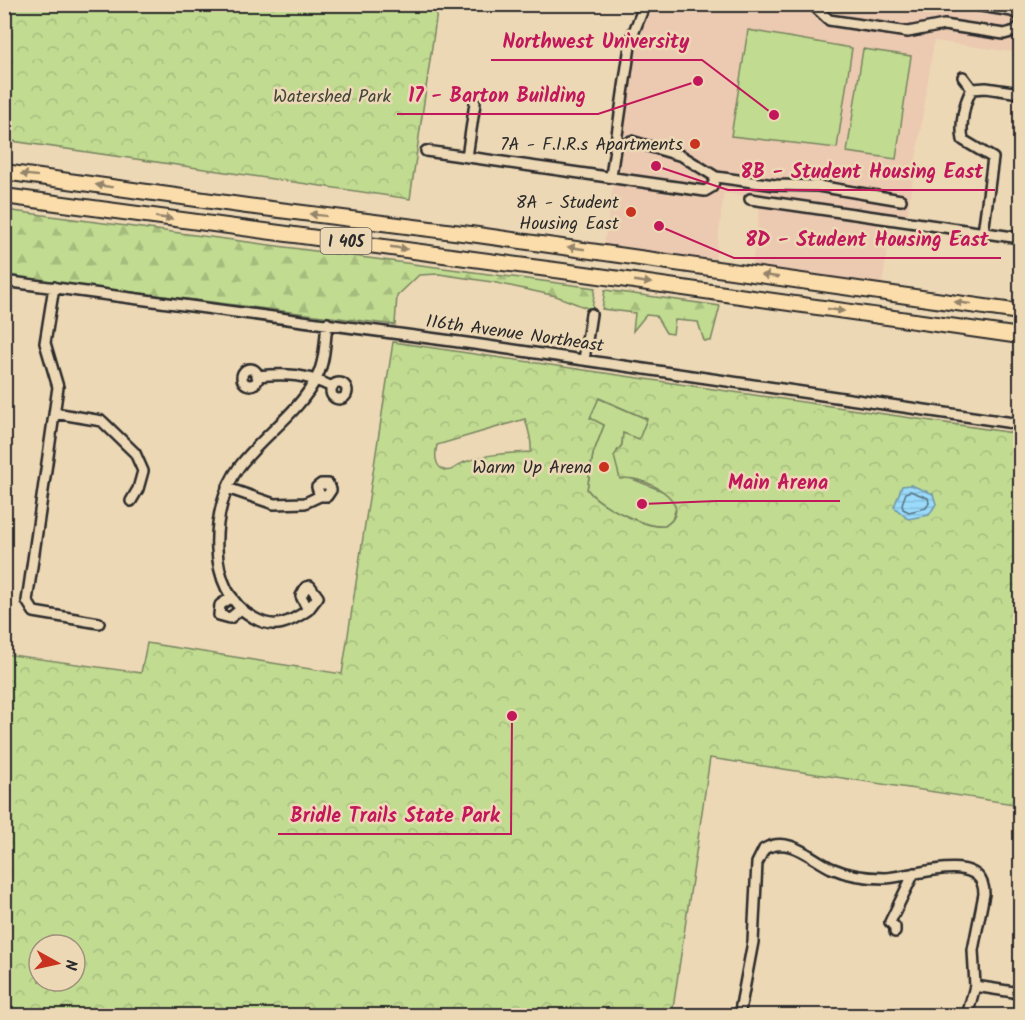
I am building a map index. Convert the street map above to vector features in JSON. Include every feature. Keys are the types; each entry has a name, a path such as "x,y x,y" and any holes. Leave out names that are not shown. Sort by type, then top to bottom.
{"highway":[{"name":"I 405","path":"4,172 247,206 478,234 1020,312"},
{"name":"I 405","path":"4,196 242,230 362,243 1020,336"}],"street":[{"path":"611,176 631,39 645,4"},
{"path":"812,4 829,20 908,32 944,25 1004,33 1015,31 1020,26"},
{"path":"969,4 1012,11 1020,16"},
{"path":"963,77 972,89"},
{"path":"972,89 986,88 1020,93"},
{"path":"972,89 967,97 963,140 988,153 994,165 983,233"},
{"path":"467,156 475,103"},
{"path":"631,141 682,156 716,177 775,185 818,186 901,200"},
{"path":"426,151 705,191 712,187 716,177"},
{"path":"750,199 1020,238"},
{"name":"116th Avenue Northeast","path":"4,281 327,323 1020,424"},
{"path":"54,287 45,343 58,382 27,595 29,608 41,613 99,622"},
{"path":"584,360 591,314"},
{"path":"308,610 289,622 270,625 251,617 236,603 221,578 216,558 216,538 228,488 239,467 292,410 316,379 321,368 327,323"},
{"path":"257,376 287,373 316,379 332,387"},
{"path":"55,413 102,421 135,453 143,471 138,489 131,501"},
{"path":"228,488 281,505 305,503 320,496"},
{"path":"236,603 228,619 219,615 220,605 236,603"},
{"path":"739,1016 753,942 757,863 764,849 778,844 787,845 831,868 850,874 885,878 949,868 970,872 980,877 984,885 984,894 974,951 975,986 967,1016"},
{"path":"895,932 896,927 890,922 914,873"},
{"path":"975,986 1020,993"}],"shaded area":[{"path":"650,5 1020,5 1020,53 934,41 907,219 893,217 882,284 752,265 761,198 724,193 715,261 604,245 639,19"}],"green space":[{"name":"Watershed Park","path":"5,5 438,5 410,199 5,140"},
{"path":"748,30 852,48 837,148 731,136"},
{"path":"863,49 911,56 896,159 847,152"},
{"path":"5,210 595,288 592,310 556,296 492,282 439,274 419,275 397,296 395,325 5,276"},
{"path":"605,290 720,306 711,341 704,341 698,322 675,320 673,334 666,333 656,316 646,315 633,331 635,313 602,309"},
{"path":"393,342 1020,434 1020,805 710,758 672,1015 5,1016 5,654 141,673 147,643 342,674","holes":["599,398 647,419 639,439 623,433 622,445 614,456 620,479 629,478 652,485 671,499 676,508 674,517 665,526 635,520 601,502 587,489 593,454 604,425 590,418","525,419 531,452 481,457 462,463 450,470 444,470 438,466 437,445"]},
{"path":"598,398 647,419 639,440 623,433 622,445 617,451 620,478 630,478 665,492 673,498 676,508 672,520 665,526 635,520 601,502 587,489 593,454 604,425 590,418"}],"water":[{"path":"911,485 933,494 936,504 929,515 908,519 894,507 902,486"}],"place":[{"name":"17 - Barton Building","path":"698,81"},
{"name":"Northwest University","path":"774,115"},
{"name":"7A - F.I.R.s Apartments","path":"695,144"},
{"name":"8B - Student Housing East","path":"656,166"},
{"name":"8A - Student Housing East","path":"631,212"},
{"name":"8D - Student Housing East","path":"659,226"},
{"name":"Warm Up Arena","path":"604,467"},
{"name":"Main Arena","path":"642,504"},
{"name":"Bridle Trails State Park","path":"512,716"}]}
